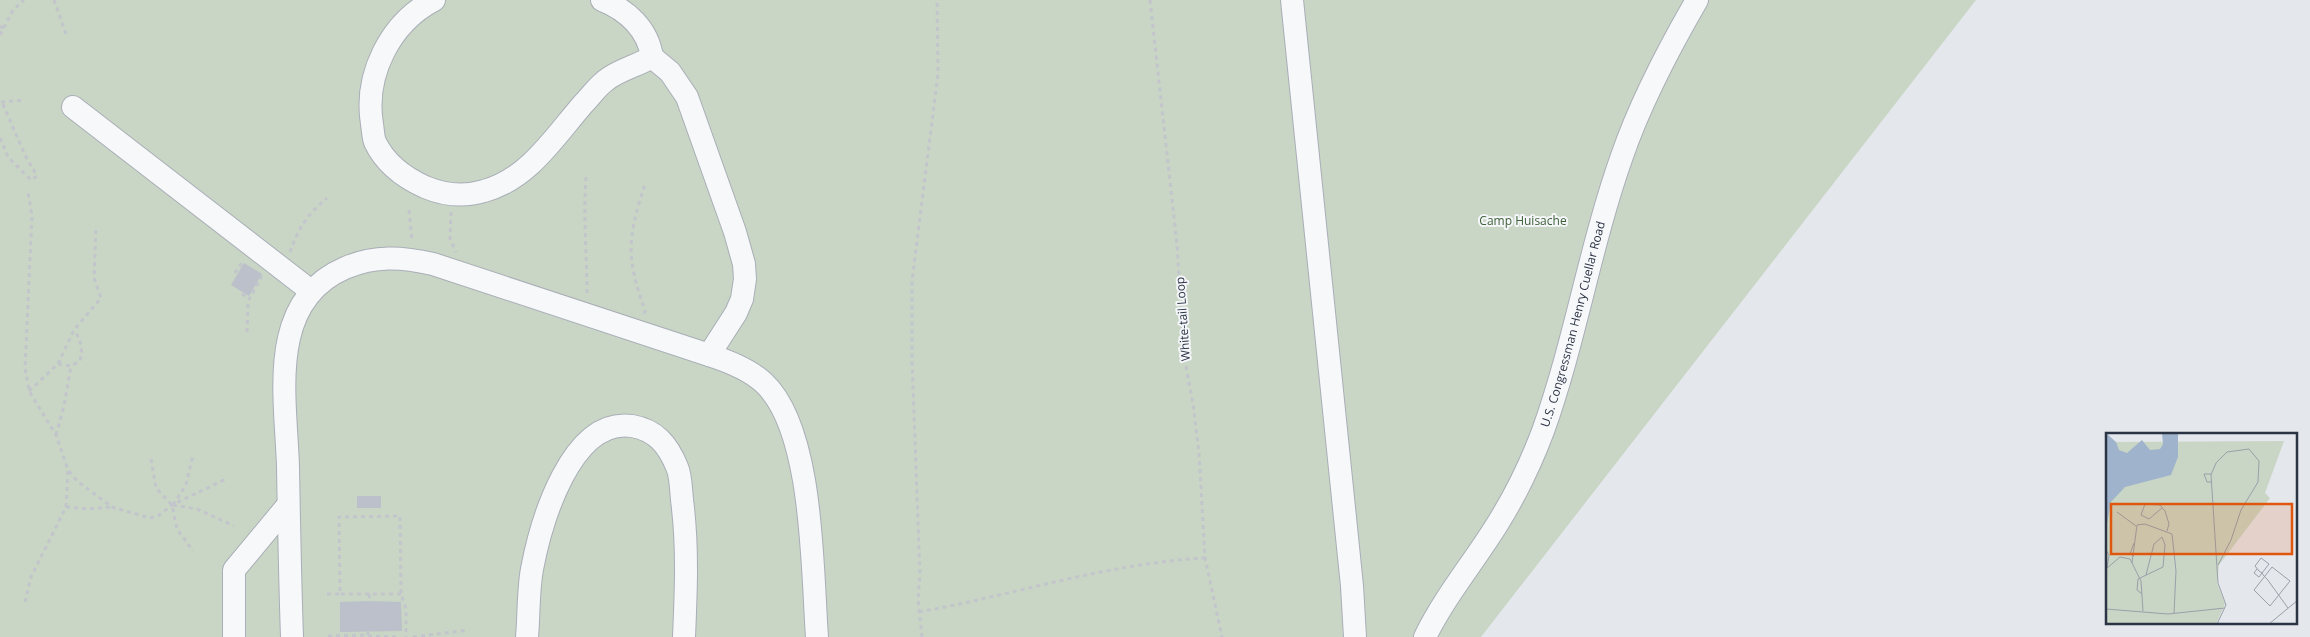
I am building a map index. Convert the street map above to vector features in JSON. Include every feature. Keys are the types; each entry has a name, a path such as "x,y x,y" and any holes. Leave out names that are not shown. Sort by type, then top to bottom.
{"street":[{"path":"434,0 405,20 389,41 373,82 370,110 374,141 392,165 413,181 438,192 460,195 483,192 514,178 532,164 603,82 652,57"},
{"path":"602,0 628,14 642,29 650,46 652,57 670,72 687,97 732,223 744,264 746,279 742,299 710,354"},
{"path":"1292,0 1352,586 1355,637"},
{"name":"U.S. Congressman Henry Cuellar Road","path":"1425,637 1444,600 1497,524 1530,462 1552,402 1613,182 1629,134 1663,61 1697,0"},
{"path":"73,107 311,291"},
{"path":"292,637 285,384 287,341 295,315 311,291 326,277 354,264 381,258 412,259 433,264 710,354 734,364 763,382 772,392 787,420 799,458 806,498 817,637"},
{"path":"527,637 532,569 548,511 564,474 594,434 612,426 628,426 645,428 661,438 678,468 687,555 684,637"},
{"path":"234,637 234,570 288,506"}],"path":[{"path":"0,35 5,30 13,10 24,0"},
{"path":"54,0 67,37"},
{"path":"922,637 919,612 920,575 912,360 912,281 938,74 937,0"},
{"name":"White-tail Loop","path":"1150,0 1177,244 1184,356 1194,404 1205,558 1222,637"},
{"path":"0,26 5,30"},
{"path":"0,138 8,157 31,180 37,176 1,102 25,100"},
{"path":"586,177 584,204 587,223 587,297"},
{"path":"643,317 645,311 630,264 630,241 633,220 645,184"},
{"path":"28,192 32,216 25,368 29,391 56,435 68,470 77,481 112,506 150,518 158,516 172,505 226,480"},
{"path":"288,257 298,230 308,214 327,198"},
{"path":"451,209 450,239 459,259"},
{"path":"408,210 412,229 412,246"},
{"path":"29,391 58,364 74,330 101,298 94,278 96,226"},
{"path":"235,273 243,261 250,265"},
{"path":"247,332 249,298 263,274 256,270"},
{"path":"242,294 249,298"},
{"path":"58,364 71,366 80,361 83,350 81,341 74,330"},
{"path":"56,435 64,406 71,366"},
{"path":"172,505 186,485 193,455"},
{"path":"151,459 156,488 172,505 177,529 193,551"},
{"path":"26,602 30,577 66,507 68,470"},
{"path":"172,505 197,509 234,526"},
{"path":"66,507 88,509 112,506"},
{"path":"340,594 340,517 400,516 401,594 406,609 406,637"},
{"path":"919,612 1175,559 1205,558"},
{"path":"327,594 401,594"},
{"path":"369,594 370,601"},
{"path":"412,637 468,630"},
{"path":"328,636 368,635 396,637"}],"green space":[{"name":"Camp Huisache","path":"0,0 1976,0 1481,637 0,637"}],"building":[{"path":"244,263 262,274 249,296 231,285"},
{"path":"357,496 381,496 381,508 357,508"},
{"path":"340,602 401,602 402,631 340,632"}]}
